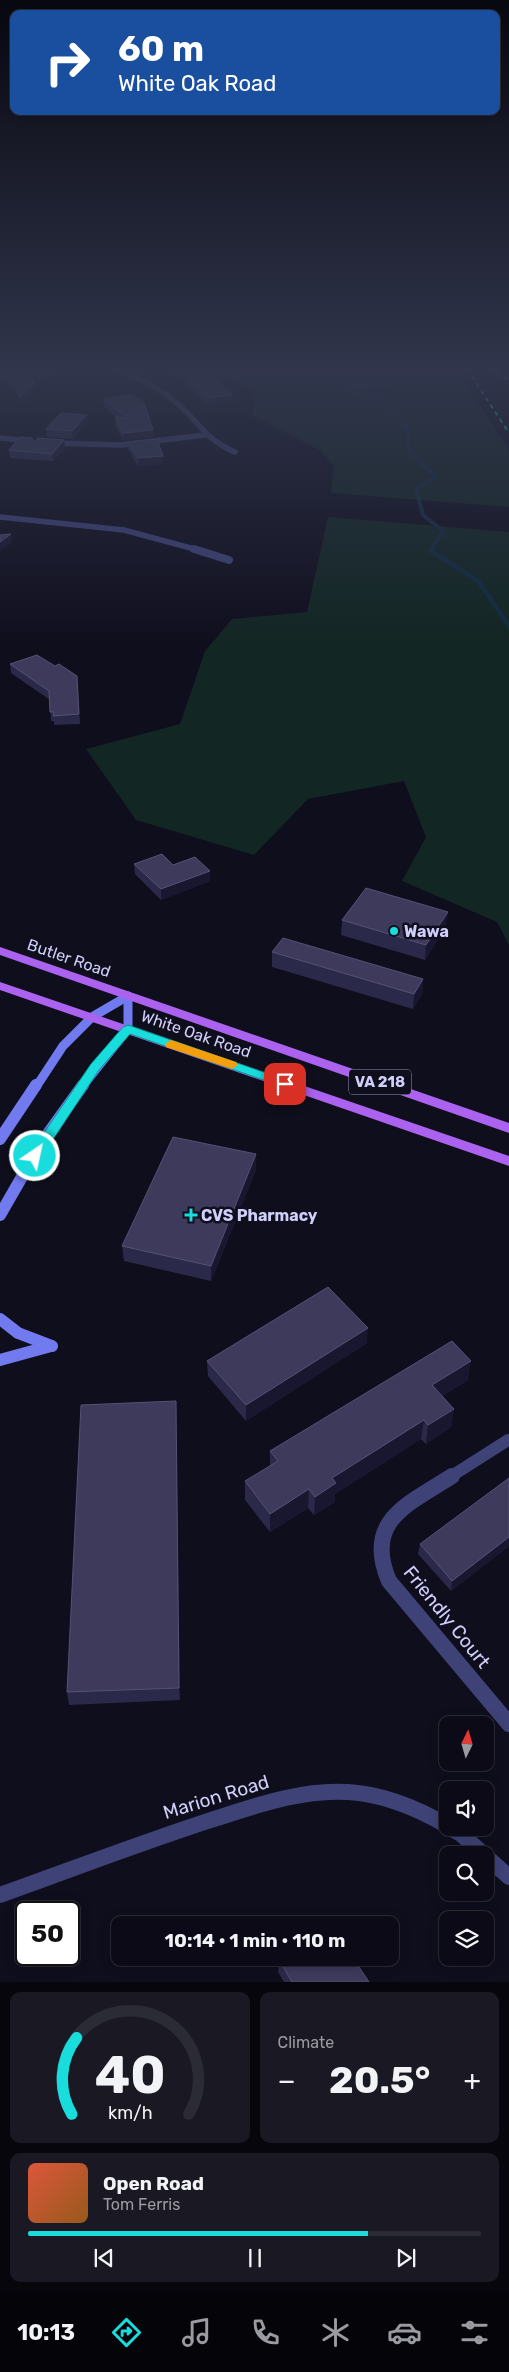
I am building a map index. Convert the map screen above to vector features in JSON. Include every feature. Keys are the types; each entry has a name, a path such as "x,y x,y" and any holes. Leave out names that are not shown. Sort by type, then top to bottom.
{"main road":[{"name":"Butler Road","path":"0,951 128,996"},
{"name":"VA 218","path":"0,986 128,1029"},
{"path":"2,1134 63,1046 92,1017 128,996"},
{"path":"0,1215 15,1186 95,1067 128,1029 128,996"},
{"name":"White Oak Road","path":"128,996 509,1128"},
{"name":"White Oak Road","path":"128,1029 505,1160"},
{"path":"0,1319 9,1328 22,1335 52,1346 0,1360"}],"street":[{"path":"0,517 124,530 168,541 229,560"},
{"name":"Friendly Court","path":"508,1440 396,1513 384,1528 379,1546 382,1566 390,1581 509,1724"},
{"name":"Marion Road","path":"0,1895 178,1830 294,1795 348,1792 388,1799 430,1815 439,1821"},
{"name":"Marion Road","path":"461,1836 509,1877"}],"green space":[{"path":"330,461 509,461 509,507 331,493 334,466"},
{"path":"328,517 509,532 509,945 497,922 402,881 426,837 404,781 308,799 254,855 136,820 86,749 180,724 205,651 232,619 307,612"}],"building":[{"path":"11,534 0,542 0,535"},
{"path":"37,655 55,666 59,664 77,676 79,714 53,716 54,712 50,712 49,691 10,664"},
{"path":"162,854 173,865 195,857 210,871 161,889 134,864"},
{"path":"366,888 448,912 426,945 342,920"},
{"path":"283,938 423,979 414,994 272,952"},
{"name":"CVS Pharmacy","path":"173,1137 256,1154 211,1266 122,1246"},
{"path":"328,1287 368,1328 246,1405 207,1361"},
{"path":"452,1341 471,1361 432,1385 454,1409 428,1425 424,1420 332,1478 336,1483 315,1497 309,1489 270,1514 245,1481 278,1461 270,1451"},
{"path":"176,1401 179,1688 67,1692 81,1405"},
{"path":"509,1478 509,1537 452,1581 420,1544"},
{"path":"283,1966 358,1966 369,1982 292,1982"}],"waterway":[{"path":"420,461 436,477 416,489 423,515 443,531 431,550"},
{"path":"432,549 431,551 478,581 509,626"}],"slow traffic":[{"path":"171,1044 232,1065"}],"place":[{"name":"Wawa","path":"394,931"},
{"name":"CVS Pharmacy","path":"191,1215"}],"route":[{"path":"35,1156 95,1067 128,1029 285,1084"}]}
